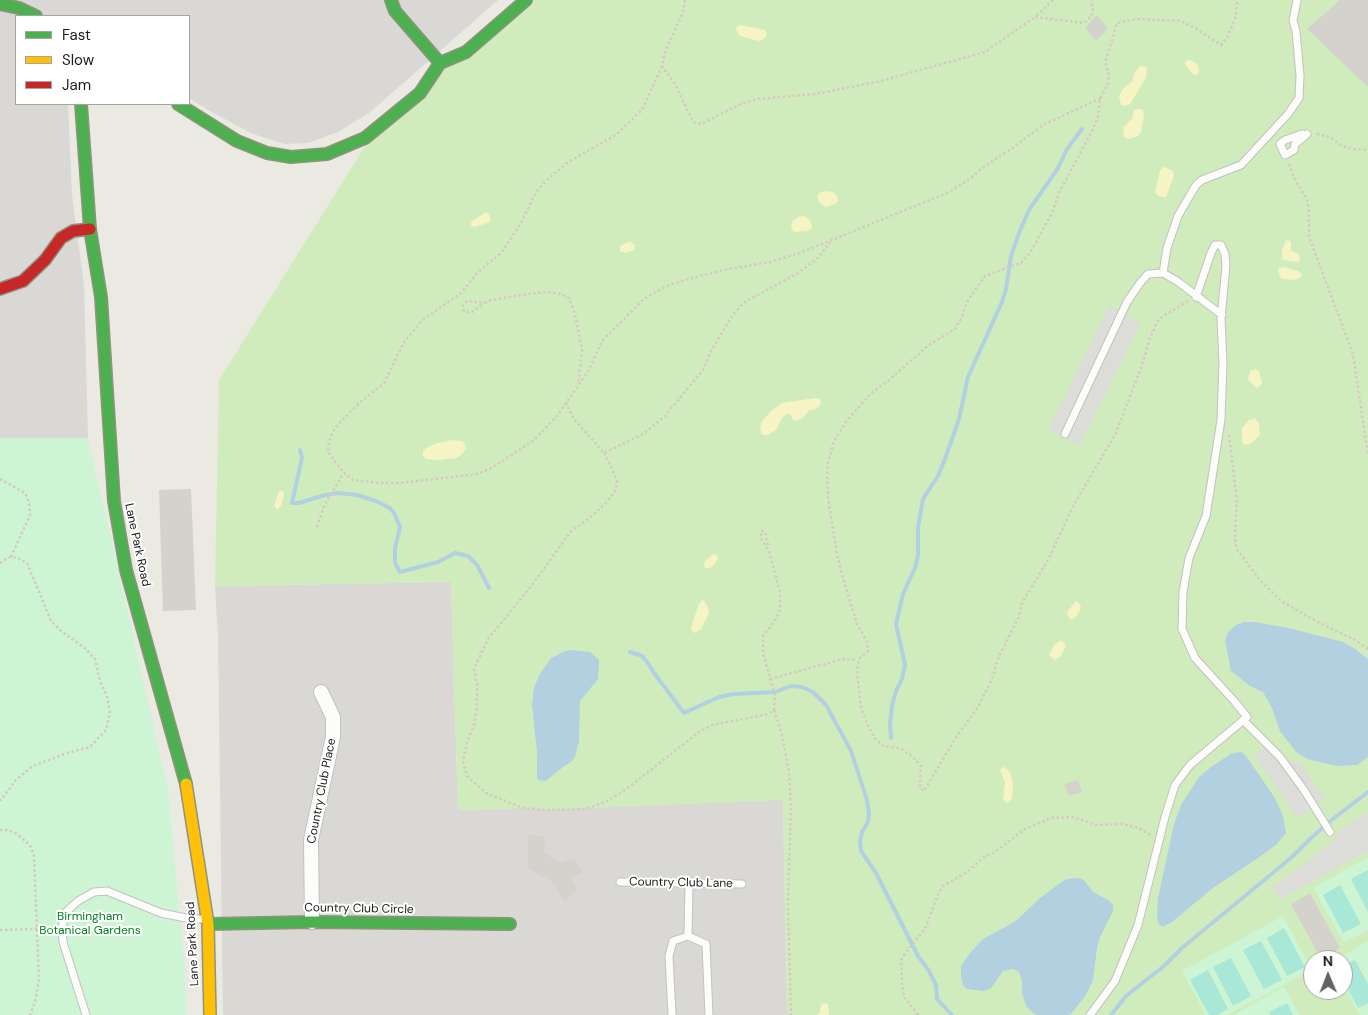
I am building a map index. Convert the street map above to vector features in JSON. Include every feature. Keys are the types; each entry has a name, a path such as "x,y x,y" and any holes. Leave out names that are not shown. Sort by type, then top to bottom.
{"street":[{"path":"391,0 395,11 440,63"},
{"path":"180,105 237,141 266,153 291,157 327,154 365,138 420,93 440,63 466,52 526,0"},
{"path":"0,4 19,8 34,15"},
{"name":"Lane Park Road","path":"81,105 90,229 101,297 114,501 126,570 190,793 208,921 210,1015"},
{"path":"0,289 23,280 45,260 61,238 73,231 90,229"},
{"name":"Country Club Place","path":"312,922 310,840 333,737 333,717 321,692"},
{"name":"Country Club Circle","path":"208,921 510,924"}],"lane":[{"path":"1163,273 1167,248 1178,216 1196,185 1202,180 1241,165 1288,114 1299,98 1300,76 1293,21 1297,0"},
{"path":"1305,134 1295,144 1294,150 1285,155 1280,144 1285,140 1305,134"},
{"path":"1090,1015 1115,981 1138,925 1175,785 1190,765 1246,717 1195,658 1182,629 1183,592 1189,558 1206,516 1221,420 1224,363 1222,315 1226,266 1225,254 1221,244 1215,245 1196,297"},
{"path":"1065,434 1127,302 1148,274 1163,273 1177,281 1222,315"},
{"path":"1244,720 1280,757 1304,790 1330,832"},
{"name":"Country Club Lane","path":"620,882 742,884"},
{"path":"688,936 689,884"},
{"path":"86,1015 63,942 62,927 66,912 78,901 94,892 107,891 161,913 208,921"},
{"path":"672,1015 669,956 673,941 688,936 706,944 709,1015"}],"path":[{"path":"685,0 683,12 665,52 662,66 642,110 616,135 568,162 547,180 536,192 522,223 502,252 477,273 461,293 421,322 404,342 384,383 355,407 335,428 329,440 328,452 343,472 353,480 400,483 478,474 493,467 533,441 557,416 589,370 602,341 644,299 657,291 672,284 715,272 770,262 831,241 906,208 947,193 1043,125 1101,97"},
{"path":"662,66 675,84 693,122 701,124 713,120 744,103 758,99 815,94 877,82 985,52 1035,16 1053,0"},
{"path":"1035,16 1084,23 1092,16 1091,0"},
{"path":"1196,297 1159,319 1150,338 1141,368 1115,435 1073,506 1049,558 1022,603 1019,617 999,656 992,679 978,707 955,739 924,791 920,788 921,766 912,756 899,748 884,746 876,740 868,728 861,708 857,672 859,660 868,651 867,642 857,624 837,554 828,498 828,463 834,441 846,422 865,399 915,356 955,329 968,300 985,276 1022,262 1030,253 1052,213 1059,193 1092,132 1098,116 1101,97 1108,84 1109,72 1106,67 1106,60 1118,23 1136,19 1181,21 1221,45 1227,38 1235,19 1238,0"},
{"path":"1305,134 1330,137 1342,146 1368,150"},
{"path":"1285,155 1295,180 1307,198 1309,212 1308,237 1353,354 1368,454"},
{"path":"604,453 643,434 665,416 703,370 711,351 733,314 745,302 798,274 819,258 831,241"},
{"path":"486,302 472,312 465,312 463,309 463,304 467,301 486,302 527,294 548,292 561,294 569,298 575,314 582,350 578,386"},
{"path":"566,402 573,418 604,453 612,466 617,482 616,492 593,515 571,532 532,585 488,639 480,654 474,669 477,686 474,725 467,742 463,762 467,776 486,793 523,808 546,810 586,809 605,802 625,790 699,732 712,725 768,714 774,710"},
{"path":"1221,420 1228,428 1231,443 1237,501 1236,548 1259,580 1282,601 1303,614 1355,640 1368,650"},
{"path":"316,526 325,504 342,474"},
{"path":"0,479 25,493 29,502 30,515 10,557 0,564"},
{"path":"768,545 765,532 761,531 762,538 769,551 780,592 780,610 774,622 763,636 763,653 775,696 774,710 781,731 789,770 791,809 788,900 791,1015"},
{"path":"0,801 16,780 33,766 67,753 90,747 106,730 110,712 95,659 86,648 60,631 51,621 27,563 18,558 10,557"},
{"path":"770,679 843,659 857,660"},
{"path":"918,1015 904,997 901,960 929,921 943,886 967,872 984,857 995,852 1013,837 1038,822 1051,818 1073,817 1096,825 1122,824 1138,828 1159,840"},
{"path":"0,830 8,830 17,834 30,845 34,856 39,979 36,1002 30,1015"},
{"path":"0,930 37,929"}],"shaded area":[{"path":"0,0 498,0 369,113 338,132 308,143 285,144 253,134 190,99 190,15 15,15 15,105 68,105 72,195 84,285 88,438 0,438"},
{"path":"1109,305 1140,324 1079,446 1049,429"},
{"path":"451,582 458,810 783,799 787,1015 223,1015 218,637 215,586"},
{"path":"1264,748 1285,760 1300,762 1325,798 1298,819 1254,754"},
{"path":"1368,812 1368,851 1280,899 1272,887 1329,845 1341,829"}],"green space":[{"path":"533,0 1368,0 1368,1015 787,1015 783,800 546,810 523,808 458,810 451,582 215,586 219,380 367,143 443,67"},
{"name":"Birmingham Botanical Gardens","path":"0,438 88,438 168,790 185,975 186,1015 0,1015"},
{"path":"1368,857 1368,930 1344,943 1313,888"},
{"path":"1368,870 1368,912 1351,879"},
{"path":"1340,885 1361,924 1343,933 1323,895"},
{"path":"1283,916 1303,953 1303,975 1227,1015 1206,1015 1182,971"},
{"path":"1284,928 1303,963 1303,968 1287,976 1267,938"},
{"path":"1261,941 1282,980 1264,989 1243,950"},
{"path":"1368,941 1368,1015 1360,1015 1352,1000 1352,950"},
{"path":"1231,958 1251,996 1233,1006 1213,967"},
{"path":"1355,960 1368,984 1368,1003 1358,1008 1353,999 1353,961"},
{"path":"1208,970 1228,1009 1217,1015 1209,1015 1190,980"},
{"path":"1284,987 1300,1015 1233,1015"},
{"path":"1287,1003 1293,1015 1271,1015 1269,1012"}],"sand":[{"path":"740,25 765,30 767,35 764,39 758,41 740,36 735,28"},
{"path":"1187,60 1197,64 1199,72 1196,75 1186,66"},
{"path":"1140,66 1147,67 1146,78 1130,104 1121,105 1119,96 1122,90 1132,81 1134,74"},
{"path":"1134,110 1143,110 1144,115 1141,132 1138,136 1128,139 1124,137 1123,127 1132,119"},
{"path":"1165,167 1173,171 1174,176 1166,197 1163,197 1158,196 1155,192 1160,171"},
{"path":"824,191 833,192 837,196 838,201 826,207 819,202 817,196"},
{"path":"486,212 490,216 490,222 475,227 471,226 471,222"},
{"path":"803,216 811,222 812,228 808,231 794,232 791,228 792,222 798,217"},
{"path":"1286,240 1291,241 1291,250 1299,255 1298,262 1283,260 1282,250"},
{"path":"630,241 635,245 634,250 626,253 620,251 620,246"},
{"path":"1283,267 1298,271 1301,273 1301,277 1294,280 1283,279 1280,277 1278,270"},
{"path":"1256,369 1259,371 1262,383 1257,388 1249,381 1248,377 1251,371"},
{"path":"815,398 821,399 820,405 816,409 809,410 803,418 794,421 790,414 787,414 782,418 776,430 768,435 762,435 760,427 762,421 782,403"},
{"path":"1255,418 1259,423 1260,435 1250,444 1244,445 1242,428 1249,420"},
{"path":"453,440 462,441 465,445 466,449 460,456 438,460 426,459 423,456 423,451 426,448 437,443"},
{"path":"279,491 283,491 284,495 281,506 277,510 274,506"},
{"path":"713,554 717,555 718,559 711,568 705,568 705,561"},
{"path":"702,600 708,607 709,613 701,629 695,633 691,627"},
{"path":"1077,601 1081,608 1076,617 1071,620 1067,615 1068,611"},
{"path":"1061,640 1066,645 1065,648 1061,656 1054,660 1049,655 1054,645"},
{"path":"1003,767 1010,772 1013,784 1012,799 1007,803 1003,800 1005,783 1000,770"},
{"path":"821,1004 828,1004 829,1015 817,1015 820,1012"}],"water":[{"path":"1244,622 1255,622 1293,629 1343,642 1368,659 1368,757 1357,765 1337,766 1307,759 1296,752 1280,731 1272,708 1263,692 1250,686 1231,671 1225,640 1228,632 1236,625"},
{"path":"565,651 590,652 599,660 598,679 580,701 579,741 575,757 546,781 538,780 532,704 534,687 551,658"},
{"path":"1242,752 1275,798 1283,816 1286,833 1277,844 1213,888 1172,922 1162,927 1158,923 1158,898 1174,824 1181,805 1199,777 1232,753"},
{"path":"1079,878 1084,880 1093,892 1108,900 1113,905 1113,911 1100,937 1093,980 1086,995 1072,1013 1069,1015 1036,1015 1026,1006 1019,972 1013,969 1003,971 991,988 984,991 967,989 963,985 961,966 983,939 1016,921 1040,898 1059,884 1067,879"}],"building":[{"path":"1340,0 1368,0 1368,87 1307,29"},
{"path":"1097,15 1108,28 1096,41 1085,28"},
{"path":"191,489 196,610 163,611 159,490"},
{"path":"1078,780 1082,792 1069,796 1064,784"},
{"path":"528,835 545,836 544,852 561,863 574,858 583,872 571,878 578,889 564,902 554,883 528,868"},
{"path":"1310,893 1340,948 1337,950 1316,950 1291,904"}],"waterway":[{"path":"891,738 892,706 905,665 896,624 903,594 915,568 918,555 918,527 923,499 938,476 945,459 959,419 968,377 1002,302 1011,256 1019,233 1029,210 1058,168 1067,149 1082,129"},
{"path":"300,450 302,458 292,503 338,493 357,495 376,501 390,508 400,527 395,548 395,563 400,572 438,562 455,553 468,556 477,565 489,588"},
{"path":"630,652 642,656 684,713 719,697 734,694 775,692 791,686 802,687 813,692 826,705 851,751 867,800 868,822 862,832 860,841 861,851 876,873 918,956 929,971 936,985 937,999 952,1015"},
{"path":"1111,1015 1126,996 1292,857 1334,818 1368,792"}],"traffic: fast":[{"path":"391,0 395,11 440,63"},
{"path":"180,105 237,141 267,153 291,157 327,154 365,138 420,93 440,63 466,52 526,0"},
{"path":"0,4 19,8 34,15"},
{"path":"81,105 90,229 101,297 114,501 126,570 186,784"},
{"path":"208,924 312,922 510,924"}],"traffic: slow":[{"path":"186,784 208,924 210,1015"}],"traffic: jam":[{"path":"0,289 23,281 45,260 61,238 73,231 90,229"}]}
